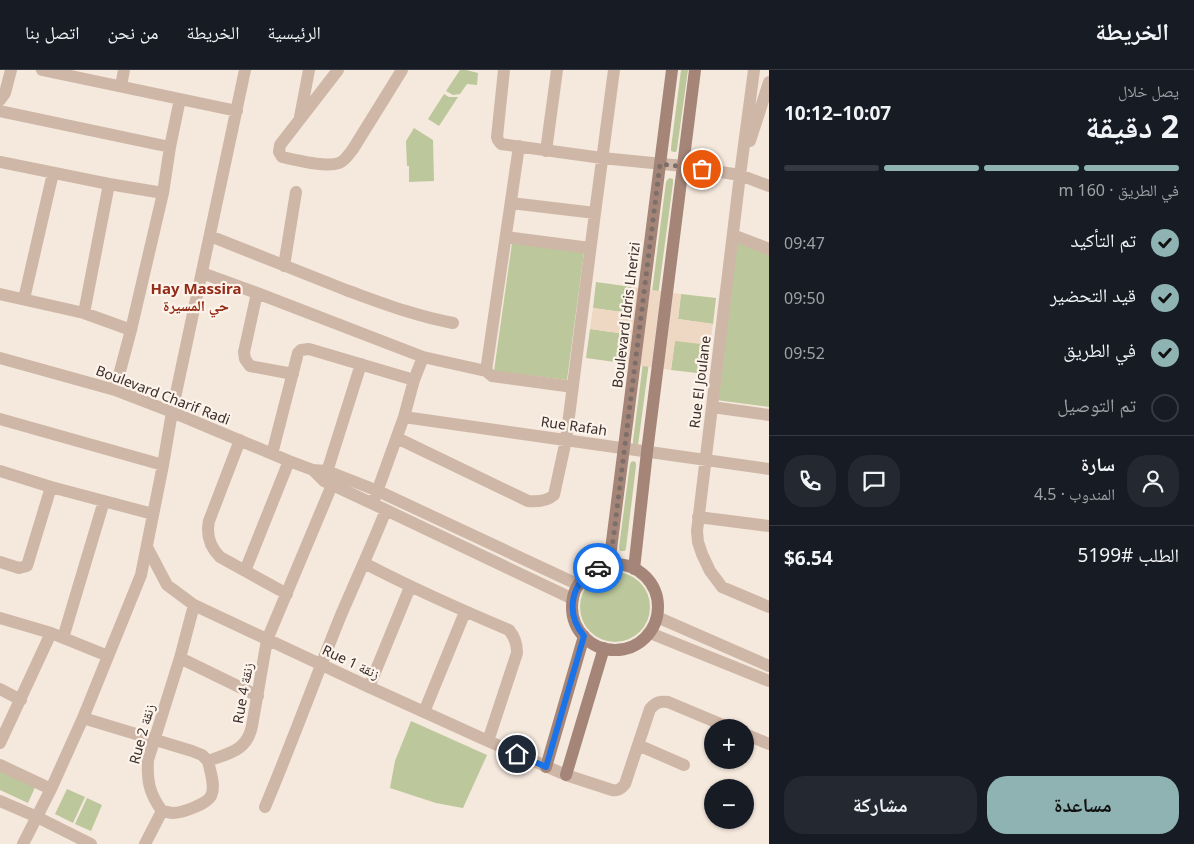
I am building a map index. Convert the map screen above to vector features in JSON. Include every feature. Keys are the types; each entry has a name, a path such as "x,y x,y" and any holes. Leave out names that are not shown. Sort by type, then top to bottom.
{"main road":[{"name":"Boulevard Idris Lherizi","path":"610,565 672,70"},
{"path":"634,569 695,70"},
{"path":"624,565 634,569 645,576 653,586 658,602 655,624 650,633 640,642 620,650 604,648 593,643 584,636 574,618 573,599 579,585 584,578 600,567 624,565"},
{"path":"546,767 584,636"},
{"path":"566,775 604,648"}],"street":[{"path":"0,100 6,93 11,70"},
{"path":"42,70 237,111"},
{"path":"121,86 124,70"},
{"path":"23,844 51,789 83,718 141,575 172,412 246,70"},
{"path":"300,120 309,70"},
{"path":"338,70 280,145 280,156 326,165 339,163 344,160 353,149 402,70"},
{"path":"504,70 497,137 501,144 602,158 684,166 740,175 769,186"},
{"path":"546,151 557,70"},
{"path":"397,438 528,501 533,502 550,498 554,495 566,440 614,70"},
{"path":"754,70 761,101"},
{"path":"761,101 769,82"},
{"path":"115,390 132,330 162,193 180,99"},
{"name":"Rue El Joulane","path":"761,101 740,175 697,531 702,554 716,580 722,587 769,607"},
{"path":"0,112 170,147"},
{"path":"486,371 519,146"},
{"path":"0,162 162,193"},
{"path":"24,299 53,173"},
{"path":"84,313 108,184"},
{"path":"284,266 296,192"},
{"path":"511,203 595,213"},
{"path":"733,235 769,249"},
{"path":"210,236 407,312 453,324"},
{"path":"506,237 590,248"},
{"path":"202,273 258,292 423,357 486,371 492,376 573,387"},
{"path":"258,292 244,352 245,359 250,366 293,374"},
{"path":"0,294 84,313 132,330"},
{"path":"272,454 298,353 305,349 414,380"},
{"path":"375,498 404,418 414,380 423,357"},
{"name":"Boulevard Charif Radi","path":"0,358 115,390 313,470 328,479"},
{"name":"Rue 4 زنقة","path":"208,761 238,749 248,740 251,733 267,640 287,594 328,479 360,364"},
{"path":"712,407 769,416"},
{"name":"Rue Rafah","path":"404,418 769,469"},
{"path":"0,419 163,464"},
{"path":"240,440 208,521 208,535 214,551 220,557 287,594"},
{"path":"245,571 288,461"},
{"path":"0,471 51,487 153,514"},
{"path":"328,479 579,585"},
{"path":"0,562 19,568 27,566 51,487"},
{"path":"375,498 386,510 573,599"},
{"path":"63,638 104,501"},
{"path":"265,807 342,614 386,510"},
{"path":"698,517 769,526"},
{"name":"Rue 1 زنقة","path":"147,547 166,585 194,606 546,767 616,790 622,788 625,784 638,745"},
{"path":"364,563 410,587 509,630 513,634 518,653 488,741"},
{"path":"369,687 410,587"},
{"name":"Rue 2 زنقة","path":"162,810 153,799 149,787 147,776 148,760 194,606"},
{"path":"424,712 465,612"},
{"path":"657,617 769,666"},
{"path":"0,618 51,633 108,656"},
{"path":"0,743 51,633"},
{"path":"650,633 769,681"},
{"path":"180,658 258,696"},
{"path":"0,689 21,700"},
{"path":"684,765 638,745 650,709 658,702 668,702 709,719"},
{"path":"83,718 192,751 202,755 208,761 213,789 212,796 191,809 174,813 162,810 145,844"},
{"path":"754,738 769,744"},
{"path":"0,765 51,789"},
{"path":"0,801 91,844"}],"green space":[{"path":"460,70 478,73 477,85 467,84 460,94 453,95 446,91"},
{"path":"681,70 688,70 677,149 674,152 671,151 671,148"},
{"path":"444,94 449,97 458,97 439,126 428,119"},
{"path":"414,128 433,140 434,181 409,182 406,141"},
{"path":"670,178 673,179 673,183 638,445 633,444 633,441 666,182"},
{"path":"737,241 769,254 769,407 716,400"},
{"path":"512,243 584,252 567,380 494,371"},
{"path":"596,282 632,287 629,313 593,308"},
{"path":"681,294 716,298 713,324 678,319"},
{"path":"590,329 626,334 622,363 586,358"},
{"path":"675,340 710,345 706,374 671,370"},
{"path":"634,461 636,466 626,548 625,551 620,551 630,464"},
{"path":"615,572 634,578 644,588 650,607 644,626 634,636 615,642 596,636 586,626 580,607 586,588 596,578"},
{"path":"411,721 487,755 463,808 436,803 390,788 395,761"},
{"path":"0,768 36,785 28,803 0,790"},
{"path":"67,789 85,797 73,823 55,814"},
{"path":"87,798 102,805 91,831 75,824"}],"shaded area":[{"path":"632,287 681,294 678,319 713,324 710,345 675,341 671,370 622,363 626,334 590,329 593,308 629,313"}],"way so far":[{"path":"598,568 610,565 660,164 702,169"}],"district":[{"name":"Hay Massira حي المسيرة","path":"196,298"}],"route":[{"path":"517,754 546,767 584,636 574,618 573,599 582,580 598,568"}]}
